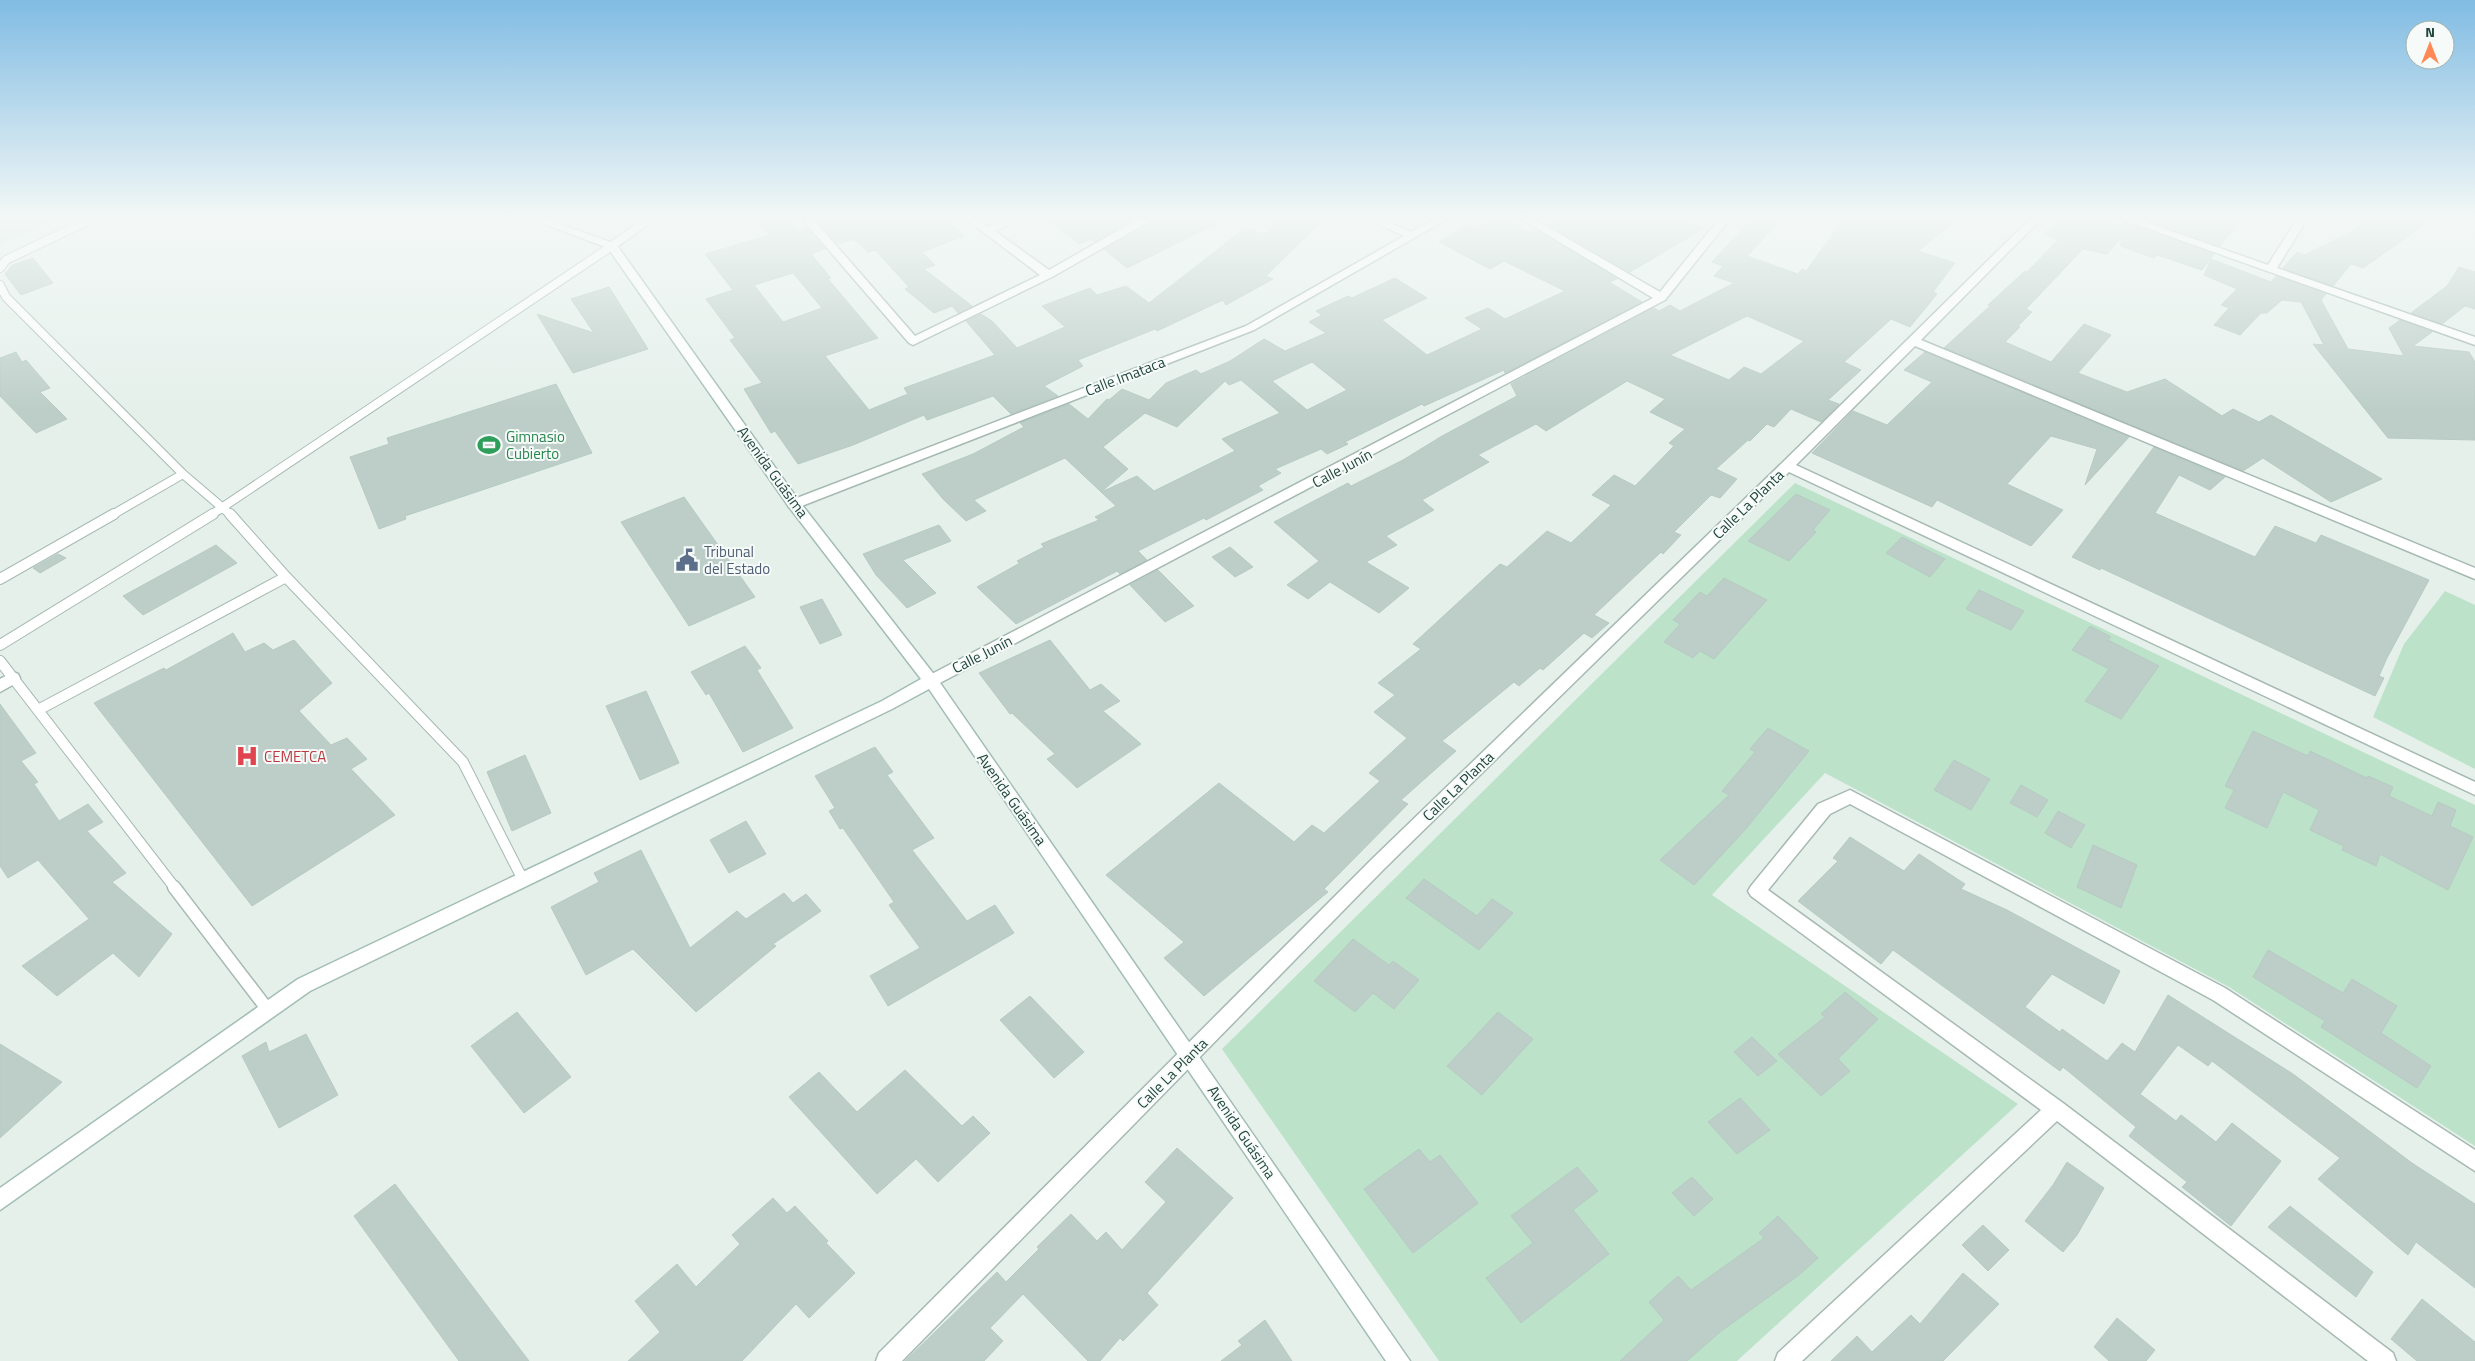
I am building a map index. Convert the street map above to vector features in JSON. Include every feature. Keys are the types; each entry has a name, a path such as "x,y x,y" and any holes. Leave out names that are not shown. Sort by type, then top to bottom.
{"street":[{"name":"Avenida Guásima","path":"638,283 794,504 930,681 1399,1361"},
{"path":"862,283 913,341 1033,283"},
{"name":"Calle Imataca","path":"794,504 1250,328 1330,283"},
{"path":"1635,283 1661,298"},
{"name":"Calle Junín","path":"0,1200 304,985 878,709 1348,464 1661,298 1674,283"},
{"name":"Calle La Planta","path":"887,1361 1378,864 1972,283"},
{"path":"2312,283 2475,341"},
{"path":"1914,341 2475,574"},
{"path":"1787,466 2475,789"},
{"path":"0,686 13,678"},
{"path":"2385,1361 2056,1109 1757,891 1824,809 1850,797 2219,994 2475,1162"},
{"path":"1786,1361 2056,1109"}],"lane":[{"path":"0,645 224,507 558,283"},
{"path":"0,285 3,298 183,474 224,507 286,577 463,762 523,880"},
{"path":"0,579 183,474"},
{"path":"38,710 286,577"},
{"path":"0,661 268,1010"}],"green space":[{"path":"1795,483 2475,805 2475,1146 2229,987 1825,773 1712,895 2018,1104 1737,1361 1439,1361 1222,1049"},
{"path":"2445,591 2475,605 2475,769 2373,717 2404,644"}],"building":[{"path":"11,283 53,283 21,295"},
{"path":"727,283 762,283 754,285 783,322 822,308 801,283 831,283 878,338 825,356 869,410 908,394 904,388 995,355 966,321 981,314 992,321 1017,348 1065,327 1042,306 1090,288 1097,295 1126,286 1149,303 1175,283 1267,283 1226,305 1223,300 1157,331 1155,329 1078,360 1083,366 1044,386 1058,396 1011,414 993,396 927,420 924,415 853,445 798,464 775,431 771,433 744,389 762,383 730,340 735,338 706,299 733,290"},
{"path":"905,283 942,283 972,306 958,313 952,306 934,313 905,289 909,287"},
{"path":"1385,283 1402,283 1427,298 1382,320 1427,355 1482,329 1465,318 1488,308 1505,319 1565,291 1548,283 1610,283 1642,302 1505,373 1504,370 1424,406 1422,404 1345,442 1348,444 1327,454 1321,449 1275,469 1281,473 1258,486 1263,490 1206,520 1204,518 1138,551 1147,560 1120,574 1117,571 1016,624 977,587 1020,563 1017,561 1044,547 1041,544 1099,520 1095,517 1116,506 1101,492 1065,458 974,500 986,511 966,521 943,499 922,474 973,454 1024,427 1020,423 1069,404 1088,419 1107,399 1109,400 1122,389 1149,400 1166,383 1196,370 1201,374 1230,361 1264,339 1285,351 1326,333 1309,322 1322,315 1316,311 1348,296 1352,298","holes":["1312,362 1347,390 1307,410 1272,381","1241,380 1280,413 1222,439 1235,451 1154,491 1137,476 1101,492 1128,469 1103,447 1145,413 1177,427 1225,381 1229,385"]},
{"path":"1734,283 1940,283 1933,292 1937,294 1910,327 1891,319 1844,362 1861,370 1828,400 1839,404 1821,422 1791,409 1774,427 1767,424 1716,469 1737,479 1720,498 1711,495 1674,532 1681,535 1663,554 1661,552 1594,615 1609,623 1592,638 1584,633 1543,670 1540,668 1519,686 1514,682 1442,741 1456,751 1401,800 1408,804 1324,889 1328,892 1204,996 1164,958 1184,942 1106,875 1219,783 1294,842 1312,825 1324,833 1380,781 1369,773 1407,738 1374,712 1395,695 1378,683 1421,649 1413,644 1500,564 1507,567 1547,531 1571,543 1611,505 1592,495 1614,475 1635,486 1674,446 1669,443 1685,429 1650,412 1665,399 1627,381 1546,431 1536,424 1478,455 1489,462 1422,500 1434,510 1386,536 1397,545 1366,562 1409,588 1379,613 1330,582 1308,599 1287,585 1319,561 1274,522 1348,483 1351,486 1403,460 1442,436 1517,396 1511,384 1654,308 1659,311 1670,305 1680,311","holes":["1747,316 1804,341 1761,374 1744,367 1729,380 1670,355"]},
{"path":"2012,283 2051,283 2026,309 2032,312 2005,342 2051,362 2084,324 2111,335 2078,373 2127,392 2165,379 2222,416 2233,409 2259,422 2271,415 2382,479 2331,502 2263,458 2243,471 1944,348 1990,306 1988,305"},
{"path":"2222,283 2294,283 2326,294 2321,300 2348,349 2404,356 2389,328 2400,320 2432,332 2413,346 2469,352 2475,362 2475,440 2388,438 2313,344 2324,345 2301,302 2282,300 2267,313 2261,313 2240,335 2214,325 2229,308 2221,305 2237,289"},
{"path":"2323,283 2336,283 2333,286"},
{"path":"2449,283 2475,283 2475,309 2465,306 2442,324 2411,313"},
{"path":"609,287 648,349 573,373 537,314 594,333 571,299"},
{"path":"16,352 22,362 26,360 50,388 40,392 67,419 36,433 0,396 0,358"},
{"path":"1925,352 2129,437 2085,485 2097,449 2051,436 2007,484 2063,510 2031,546 1937,500 1932,507 1812,453 1853,411 1887,425 1932,382 1904,370"},
{"name":"Gimnasio Cubierto","path":"556,384 592,453 405,516 406,519 379,529 350,457 389,444 387,438"},
{"path":"2154,447 2225,477 2210,490 2179,475 2155,513 2255,557 2275,526 2316,543 2321,535 2429,580 2387,658 2379,676 2384,678 2375,696 2101,568 2100,570 2072,557"},
{"path":"1796,494 1830,510 1813,530 1816,532 1789,561 1748,541"},
{"name":"Tribunal del Estado","path":"684,497 755,597 689,626 621,522"},
{"path":"939,525 951,541 903,560 936,593 907,608 876,575 863,554"},
{"path":"1902,537 1945,559 1930,577 1886,553"},
{"path":"216,545 237,563 143,615 123,596"},
{"path":"1230,547 1253,567 1235,577 1212,557"},
{"path":"58,554 66,558 40,573 33,568"},
{"path":"1158,570 1194,606 1165,622 1130,585"},
{"path":"1724,578 1767,600 1714,659 1700,651 1693,658 1664,642 1680,624 1673,620 1700,592 1707,596"},
{"path":"1979,590 2024,611 2011,630 1966,609"},
{"path":"822,599 842,635 820,644 800,607"},
{"path":"2090,626 2111,637 2108,640 2159,666 2121,719 2085,701 2109,669 2072,650"},
{"path":"233,633 245,652 264,643 273,650 294,640 332,683 299,711 331,745 347,738 367,759 351,769 395,815 252,906 94,703 164,668 166,670"},
{"path":"1050,640 1090,690 1101,684 1120,701 1103,711 1141,744 1077,788 1047,759 1055,754 1012,713 1010,714 979,673"},
{"path":"745,646 761,668 757,670 793,728 743,752 709,693 706,695 691,672"},
{"path":"646,691 679,763 640,780 606,706"},
{"path":"0,704 36,753 21,761 38,782 34,784 59,821 88,804 103,822 87,831 126,873 112,882 172,934 139,977 113,953 57,996 22,966 89,919 38,860 8,878 0,866"},
{"path":"1768,728 1809,751 1745,830 1694,885 1660,860 1729,795 1722,791 1755,752 1750,749"},
{"path":"2253,731 2308,756 2310,751 2367,778 2368,776 2393,787 2389,796 2432,816 2438,802 2456,810 2450,826 2473,837 2448,890 2380,854 2376,866 2342,850 2344,846 2310,830 2319,810 2283,792 2267,828 2225,808 2234,790 2225,786"},
{"path":"875,747 893,772 887,775 934,838 912,850 967,921 995,905 1014,933 888,1006 870,976 920,948 889,905 894,902 843,828 840,829 829,811 835,808 815,776"},
{"path":"525,755 551,813 512,831 487,772"},
{"path":"1954,760 1990,779 1971,810 1934,790"},
{"path":"2021,785 2048,800 2037,817 2010,803"},
{"path":"2058,811 2085,825 2071,848 2045,833"},
{"path":"746,821 766,854 729,873 710,840"},
{"path":"1850,837 1904,871 1919,854 1965,884 1961,889 2007,910 2120,971 2104,1004 2052,974 2025,1007 2060,1032 2062,1029 2107,1061 2122,1043 2135,1052 2168,995 2293,1074 2412,1163 2475,1204 2475,1288 2416,1242 2408,1255 2318,1179 2340,1158 2212,1061 2208,1066 2178,1045 2140,1094 2176,1121 2181,1115 2216,1142 2232,1123 2281,1161 2231,1226 2182,1187 2187,1182 2129,1136 2136,1127 2063,1067 2060,1071 1893,950 1881,964 1798,901 1838,861 1833,858"},
{"path":"2093,845 2137,865 2121,908 2077,887"},
{"path":"641,850 690,948 737,911 746,919 784,893 793,903 806,894 821,911 773,944 776,946 696,1012 633,949 586,975 551,907 599,882 594,873"},
{"path":"1424,879 1477,916 1492,899 1513,913 1479,950 1406,898"},
{"path":"1353,939 1389,965 1393,961 1419,980 1394,1009 1373,993 1355,1012 1314,981"},
{"path":"2268,950 2343,993 2352,979 2397,1006 2381,1033 2431,1066 2417,1088 2321,1027 2325,1021 2253,977"},
{"path":"1845,992 1878,1019 1838,1059 1850,1071 1821,1096 1778,1054 1825,1017 1821,1014"},
{"path":"1030,996 1084,1052 1054,1078 1000,1020"},
{"path":"517,1012 571,1077 524,1113 471,1046"},
{"path":"1498,1012 1533,1039 1482,1095 1447,1066"},
{"path":"306,1034 338,1095 279,1128 242,1056 266,1042 269,1052"},
{"path":"1752,1037 1777,1061 1758,1076 1734,1052"},
{"path":"0,1044 62,1082 0,1138"},
{"path":"905,1070 962,1126 973,1116 990,1133 938,1182 916,1159 877,1194 789,1097 819,1072 857,1112"},
{"path":"1740,1098 1770,1130 1737,1154 1708,1122"},
{"path":"1177,1148 1233,1198 1147,1293 1158,1305 1123,1341 1120,1338 1100,1361 1088,1361 1023,1294 990,1328 1003,1341 984,1361 905,1361 997,1272 1006,1282 1039,1249 1037,1247 1071,1214 1097,1241 1106,1232 1122,1250 1166,1202 1145,1182"},
{"path":"1419,1149 1430,1162 1440,1155 1478,1203 1413,1253 1364,1189"},
{"path":"2067,1162 2104,1188 2077,1235 2063,1252 2025,1221 2053,1185"},
{"path":"1577,1167 1598,1191 1573,1210 1609,1254 1521,1323 1486,1278 1533,1243 1511,1216"},
{"path":"1692,1177 1713,1199 1694,1216 1672,1193"},
{"path":"395,1184 529,1361 459,1361 354,1216"},
{"path":"773,1198 787,1213 795,1206 828,1241 826,1243 855,1273 809,1318 796,1304 742,1361 628,1361 660,1332 635,1301 677,1264 696,1287 740,1244 732,1235"},
{"path":"2290,1206 2373,1272 2356,1297 2268,1227"},
{"path":"1778,1216 1818,1258 1799,1275 1720,1332 1687,1361 1620,1361 1664,1320 1649,1302 1678,1276 1691,1290 1764,1238 1759,1233"},
{"path":"1983,1225 2009,1250 1988,1271 1962,1245"},
{"path":"1963,1273 1999,1304 1943,1361 1831,1361 1857,1336 1872,1352 1911,1315 1920,1324"},
{"path":"2422,1299 2475,1342 2475,1361 2417,1361 2391,1339"},
{"path":"2117,1318 2155,1350 2146,1361 2109,1361 2094,1347"},
{"path":"1265,1320 1292,1361 1221,1361 1242,1345 1238,1341"}],"place":[{"name":"Gimnasio Cubierto","path":"489,445"},
{"name":"Tribunal del Estado","path":"687,560"},
{"name":"CEMETCA","path":"247,756"}]}
